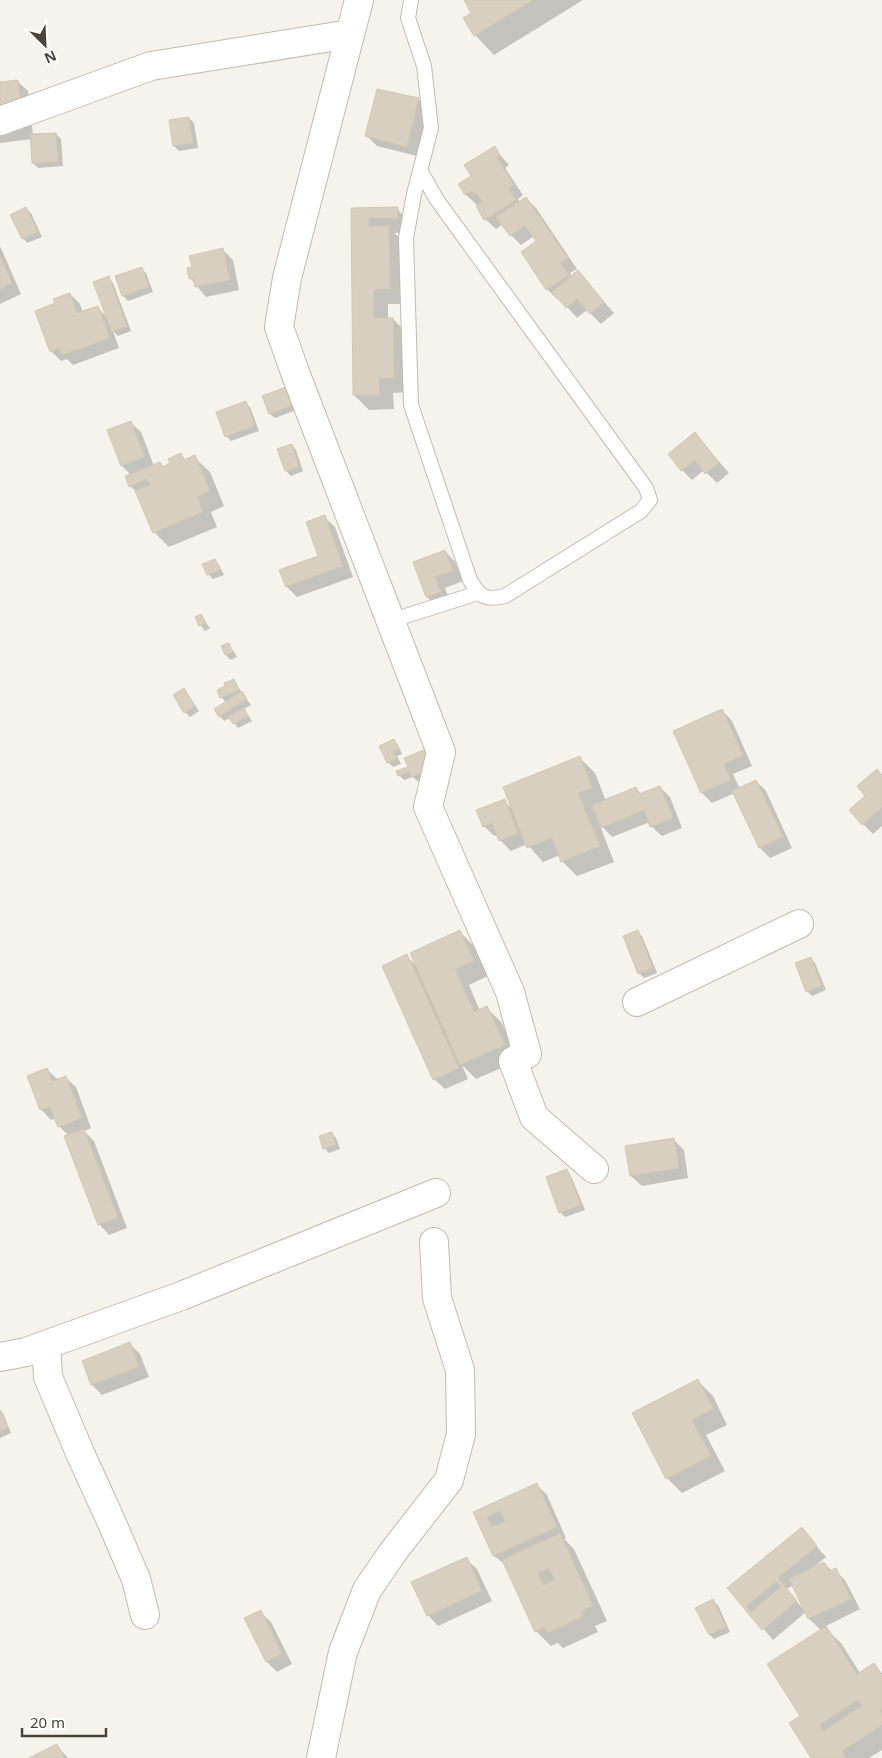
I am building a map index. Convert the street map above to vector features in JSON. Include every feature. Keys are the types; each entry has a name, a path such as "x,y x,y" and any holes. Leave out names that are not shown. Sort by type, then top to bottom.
{"street":[{"path":"359,0 287,278 279,327 441,752 428,807 510,992 527,1054 512,1061 534,1118 594,1169"},
{"path":"0,121 151,66 350,34"},
{"path":"637,1002 799,924"},
{"path":"0,1357 26,1352 181,1296 436,1193"},
{"path":"321,1758 343,1652 367,1590 393,1552 449,1480 461,1434 460,1370 437,1298 434,1242"},
{"path":"46,1345 48,1377 136,1579 145,1615"}],"lane":[{"path":"411,0 408,18 424,66 431,128 414,194 406,238 411,404 470,580 478,593 489,599 505,596 642,511 650,500 646,488 437,200 421,172"},
{"path":"390,621 478,593"}],"building":[{"path":"464,0 533,0 474,36 463,18 471,13"},
{"path":"18,80 24,129 0,132 0,82"},
{"path":"377,89 419,98 407,147 365,136"},
{"path":"189,117 193,143 173,146 169,120"},
{"path":"56,133 58,162 32,163 30,134"},
{"path":"495,146 500,155 496,157 514,185 508,188 516,200 484,220 476,206 482,202 477,193 475,195 472,191 465,195 458,184 471,176 464,165"},
{"path":"526,197 568,258 561,263 569,275 546,290 521,252 536,241 525,225 510,236 496,217"},
{"path":"26,207 38,232 22,239 10,215"},
{"path":"398,207 398,218 369,218 369,226 389,226 390,289 374,289 374,318 393,318 394,378 379,378 379,395 353,395 351,208"},
{"path":"223,248 230,280 195,287 193,278 189,279 187,268 192,267 189,256"},
{"path":"0,256 12,283 0,289"},
{"path":"142,267 149,287 122,296 115,276"},
{"path":"578,270 604,302 590,314 577,299 566,308 552,292"},
{"path":"109,276 127,326 112,332 93,282"},
{"path":"70,293 77,313 98,306 110,338 62,355 59,348 50,352 35,311 55,303 53,299"},
{"path":"289,386 296,404 269,414 262,396"},
{"path":"246,401 255,426 225,437 216,412"},
{"path":"131,421 145,457 121,466 107,430"},
{"path":"695,432 719,463 705,474 695,460 681,471 668,454"},
{"path":"292,444 299,467 285,471 277,449"},
{"path":"181,453 184,460 195,455 210,491 197,497 203,512 153,533 135,491 150,485 147,479 129,487 125,476 160,462 163,467 170,463 168,459"},
{"path":"325,515 343,566 286,587 279,570 318,556 306,522"},
{"path":"445,550 453,571 435,577 441,592 426,597 413,562"},
{"path":"215,559 220,570 207,575 202,564"},
{"path":"201,614 206,623 199,626 195,617"},
{"path":"229,643 233,652 225,655 221,646"},
{"path":"234,679 239,690 220,698 217,690 225,686 224,683"},
{"path":"184,688 195,706 184,713 173,695"},
{"path":"242,691 247,699 219,717 214,709"},
{"path":"244,708 248,716 233,724 228,716"},
{"path":"722,709 743,755 724,764 731,780 701,793 673,731"},
{"path":"394,739 399,749 393,751 397,759 387,763 379,746"},
{"path":"424,750 432,769 411,777 410,772 398,776 396,771 408,767 404,758"},
{"path":"580,756 592,788 578,793 600,846 561,862 552,838 527,848 503,787"},
{"path":"877,769 882,775 882,807 862,825 849,810 865,796 857,786"},
{"path":"756,780 783,837 759,848 732,791"},
{"path":"660,786 673,818 650,827 644,810 601,828 592,805 636,787 639,794"},
{"path":"505,799 518,833 499,841 492,823 483,827 476,810"},
{"path":"460,930 474,961 455,969 474,1012 487,1006 505,1045 460,1065 410,953"},
{"path":"638,930 653,968 638,974 623,936"},
{"path":"407,954 459,1068 433,1080 382,966"},
{"path":"811,957 822,986 806,992 795,963"},
{"path":"47,1068 52,1081 66,1076 82,1118 58,1127 50,1107 40,1110 27,1076"},
{"path":"84,1129 118,1218 98,1225 64,1136"},
{"path":"332,1132 336,1145 323,1149 319,1136"},
{"path":"674,1138 679,1168 630,1176 625,1146"},
{"path":"567,1169 581,1205 559,1213 546,1177"},
{"path":"130,1342 139,1367 91,1385 82,1361"},
{"path":"698,1379 713,1409 692,1420 711,1456 666,1479 632,1413"},
{"path":"0,1410 8,1428 0,1431"},
{"path":"537,1483 557,1527 493,1556 473,1512","holes":["500,1511 505,1522 491,1527 487,1517"]},
{"path":"802,1527 817,1546 778,1578 797,1601 762,1630 727,1588","holes":["776,1582 781,1587 751,1612 746,1606"]},
{"path":"560,1533 593,1606 581,1611 583,1617 547,1633 544,1628 535,1632 502,1560","holes":["549,1568 555,1580 543,1585 538,1573"]},
{"path":"467,1557 482,1591 427,1616 411,1582"},
{"path":"824,1562 829,1571 836,1568 851,1599 808,1619 789,1579"},
{"path":"713,1599 726,1627 709,1635 695,1608"},
{"path":"261,1610 282,1654 266,1662 244,1618"},
{"path":"826,1626 857,1674 874,1663 882,1675 882,1709 880,1710 882,1713 882,1725 842,1751 846,1758 811,1758 789,1723 800,1716 767,1664","holes":["858,1700 862,1706 823,1731 819,1725"]},
{"path":"57,1744 64,1758 29,1758"}]}
